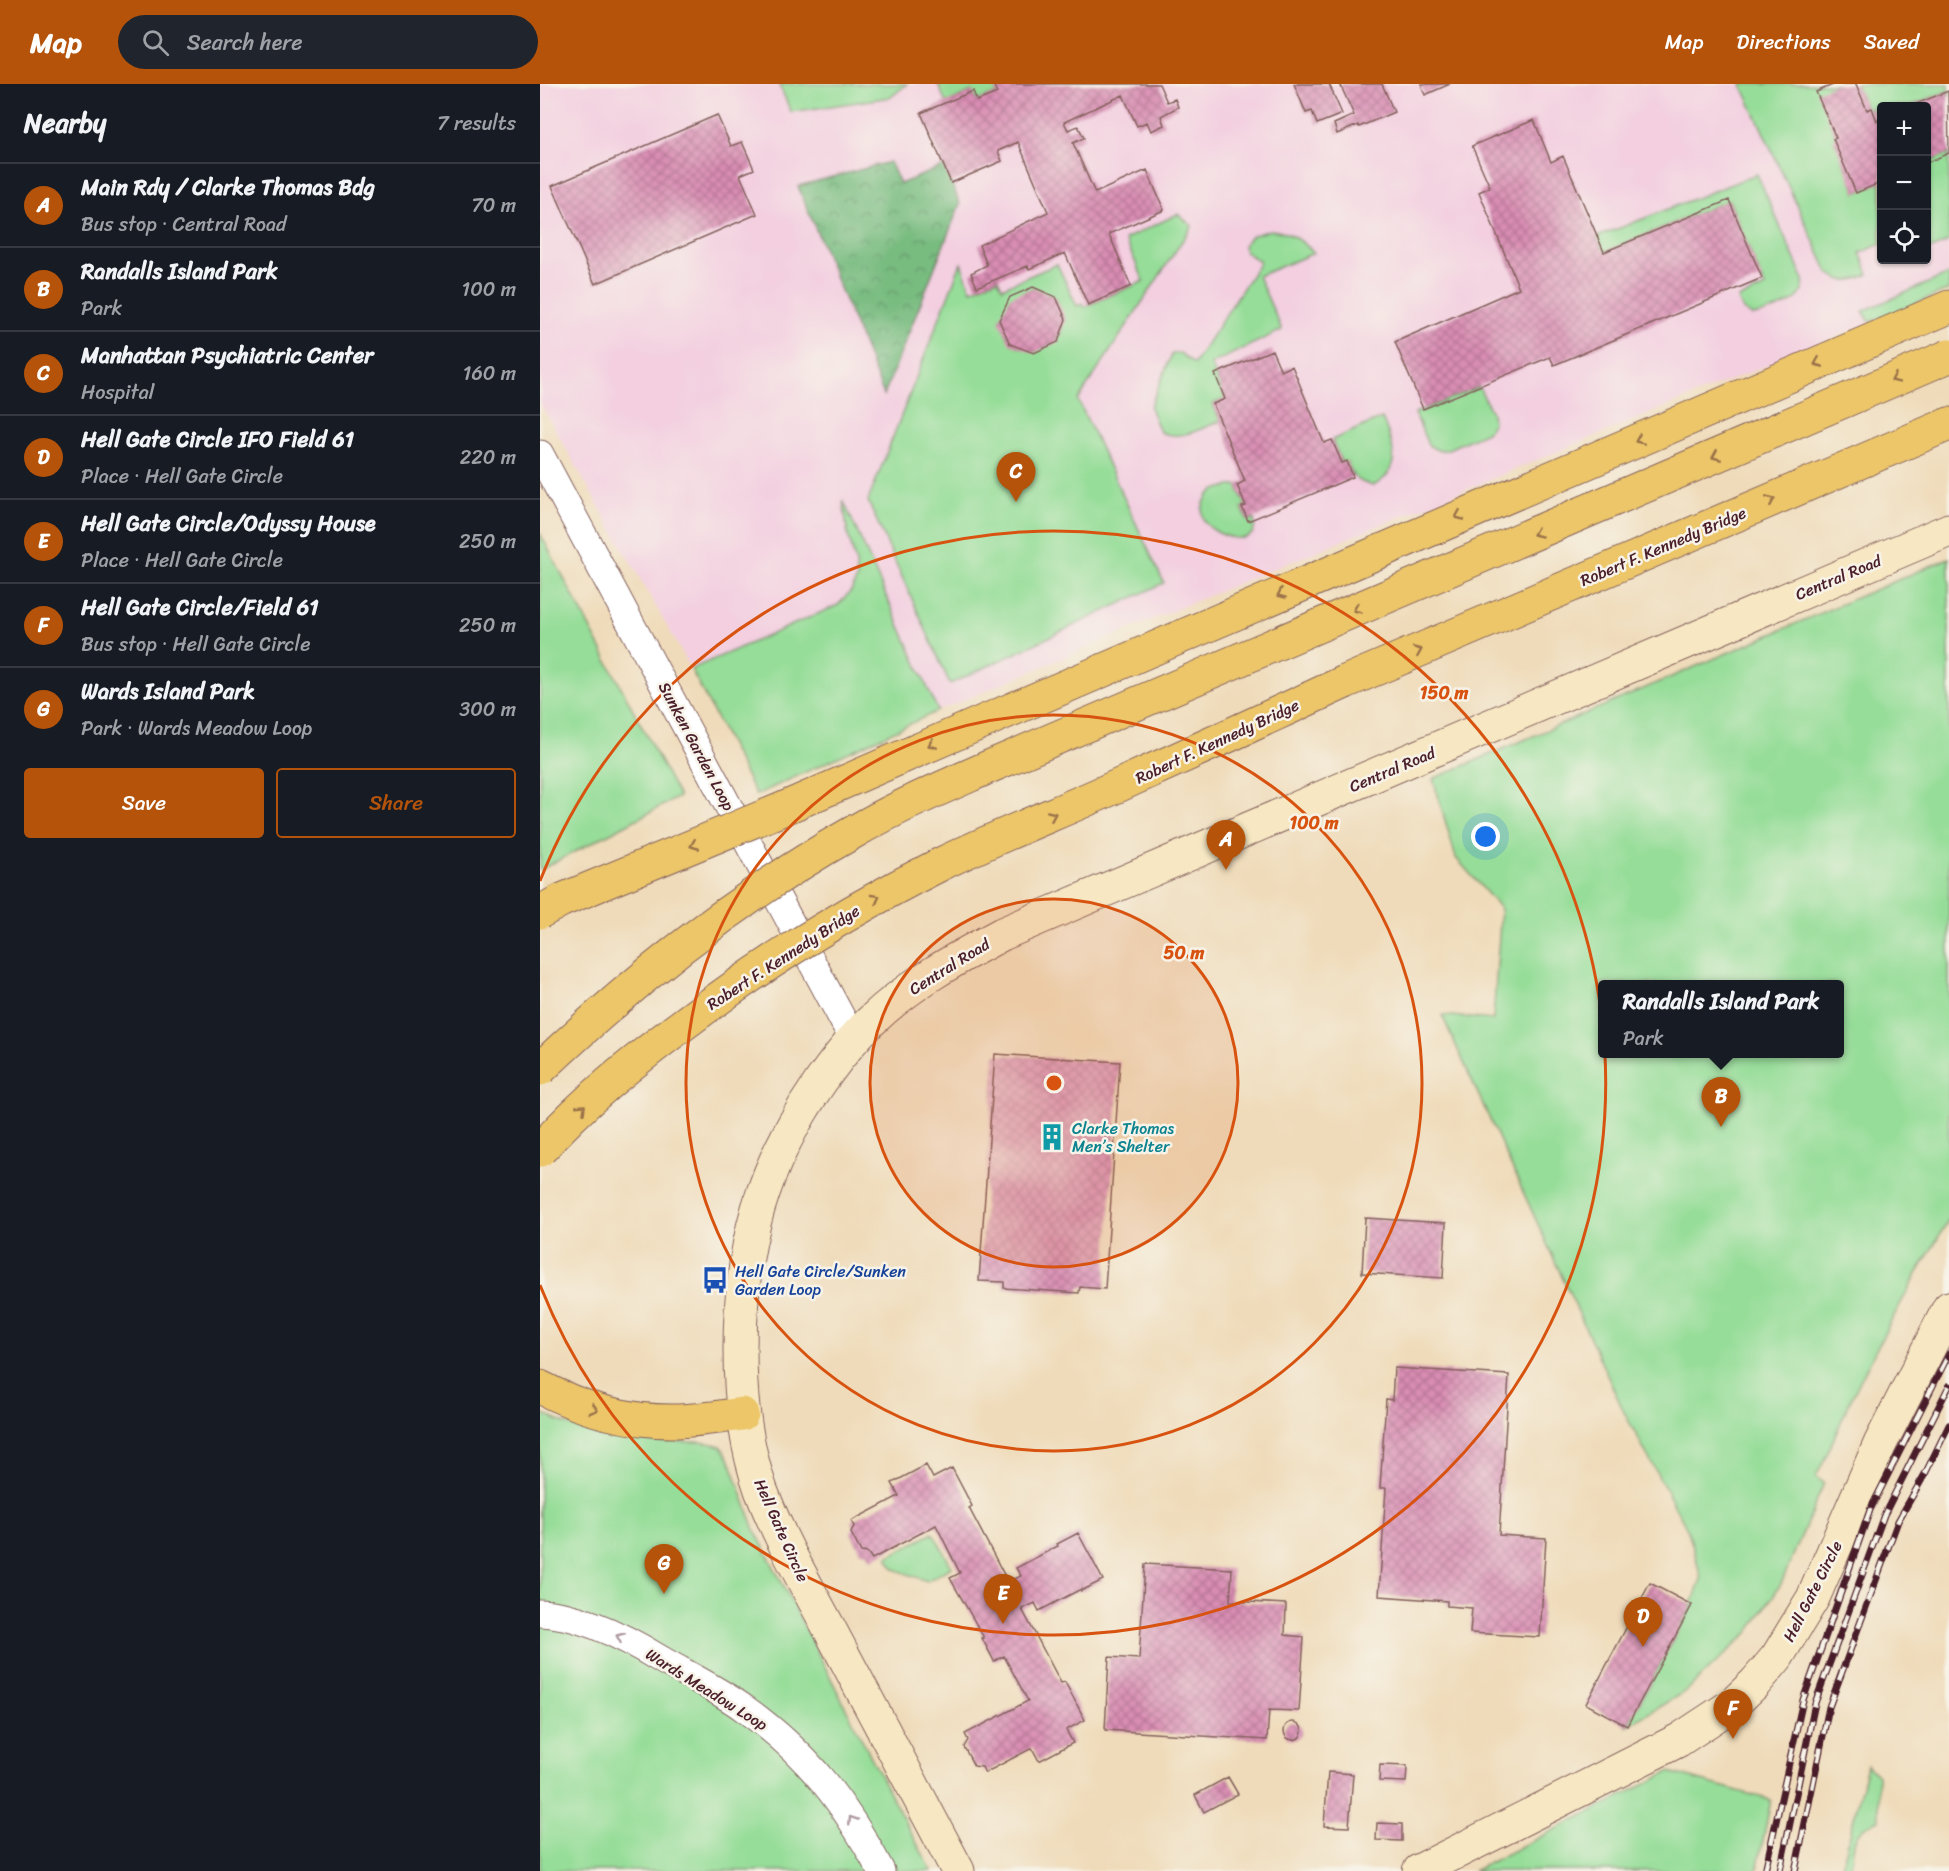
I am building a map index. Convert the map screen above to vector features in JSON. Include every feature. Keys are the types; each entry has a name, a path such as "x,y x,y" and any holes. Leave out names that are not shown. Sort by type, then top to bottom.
{"highway":[{"path":"540,912 562,900 780,810 1949,307"},
{"path":"540,1069 646,973 708,926 803,861 908,804 991,766 1949,356"},
{"name":"Robert F. Kennedy Bridge","path":"540,1150 598,1092 701,1010 816,932 882,894 944,863 1345,682 1949,424"},
{"path":"540,1387 566,1400 593,1409 637,1418 678,1421 742,1414"}],"street":[{"name":"Sunken Garden Loop","path":"540,454 854,1039"},
{"name":"Central Road","path":"854,1039 870,1021 919,982 1002,934 1949,530"},
{"name":"Hell Gate Circle","path":"854,1039 835,1062 794,1122 775,1159 759,1200 750,1238 740,1313 742,1414 761,1489 787,1548 958,1871"},
{"name":"Hell Gate Circle","path":"1419,1871 1679,1740 1732,1705 1755,1683 1777,1658 1813,1598 1880,1444 1949,1308"},
{"name":"Wards Meadow Loop","path":"540,1612 603,1629 633,1642 743,1708 790,1744 815,1770 853,1820 881,1871"}],"shaded area":[{"path":"540,84 1949,84 1949,290 1196,601 938,711 756,795 678,645 540,403"}],"green space":[{"path":"779,84 907,84 891,97 791,112"},
{"path":"938,84 993,84 997,93 977,101 972,91 946,103"},
{"path":"1741,84 1835,84 1836,138 1856,193 1877,184 1877,246 1860,253 1869,274 1843,280 1828,272"},
{"path":"1856,84 1949,84 1949,94 1947,91 1921,102 1877,102 1877,121 1872,108 1867,110"},
{"path":"1949,153 1949,241 1932,249 1931,249 1931,161"},
{"path":"890,162 900,184 944,166 960,204 884,395 798,186"},
{"path":"1757,174 1803,278 1802,292 1799,296 1777,309 1752,316 1743,310 1738,299 1765,287 1729,200 1604,252 1597,237"},
{"path":"1178,214 1192,226 1078,400 1164,583 950,684 868,501 961,263 971,290 998,279 1002,288 1057,264 1077,306 1082,303 1084,307 1144,281 1125,239"},
{"path":"1270,230 1284,232 1295,237 1314,253 1258,276 1282,330 1211,364 1225,399 1213,404 1220,421 1183,435 1160,432 1150,407 1172,354 1180,353 1194,364 1260,262 1245,251 1244,245 1251,236"},
{"path":"1949,274 1949,290 1870,322 1863,311"},
{"path":"1479,387 1492,413 1493,423 1487,432 1446,450 1437,450 1428,445 1415,413"},
{"path":"1382,418 1392,446 1392,464 1383,480 1373,486 1356,478 1347,462 1342,463 1332,440"},
{"path":"1237,485 1246,506 1242,508 1248,521 1254,519 1254,529 1250,535 1243,538 1234,538 1216,531 1208,526 1203,515 1203,506 1210,493"},
{"path":"843,500 938,711 756,795 691,669 838,605 851,591 857,578 856,563 848,535"},
{"path":"540,533 679,797 540,870"},
{"path":"1949,558 1949,1219 1896,1311 1848,1406 1816,1477 1824,1483 1781,1584 1749,1632 1686,1691 1627,1726 1692,1605 1701,1579 1688,1531 1624,1412 1442,1015 1493,1020 1501,909 1456,858 1433,779"},
{"path":"540,1412 568,1425 626,1439 705,1443 721,1446 729,1458 755,1530 892,1798 932,1871 540,1871"},
{"path":"933,1533 952,1567 927,1581 894,1569 887,1557"},
{"path":"1867,1765 1878,1776 1879,1820 1863,1828 1854,1844 1851,1868 1865,1871 1841,1871"},
{"path":"1669,1772 1771,1800 1757,1871 1473,1871"}],"building":[{"path":"993,84 1159,84 1167,102 1175,99 1178,107 1161,116 1164,125 1151,131 1147,122 1137,126 1123,95 1064,122 1068,130 1078,126 1084,138 1073,143 1095,193 1147,170 1164,210 1109,234 1131,286 1088,305 1065,253 1029,269 1028,266 977,287 971,273 987,265 979,245 1048,212 1018,142 998,151 1002,161 951,183 921,113 973,91 977,101 997,93"},
{"path":"1294,84 1329,84 1342,114 1317,124 1312,111 1306,113"},
{"path":"1340,84 1382,84 1394,112 1337,134 1334,124 1354,115"},
{"path":"1421,84 1450,84 1425,95"},
{"path":"1835,84 1856,84 1867,110 1872,108 1877,121 1877,184 1856,193 1816,92"},
{"path":"1948,91 1949,153 1931,161 1931,102 1921,102"},
{"path":"717,115 731,146 742,142 754,169 740,175 757,214 595,284 552,186"},
{"path":"1534,120 1551,162 1563,156 1604,252 1729,200 1762,278 1554,365 1550,357 1423,409 1395,342 1519,288 1479,192 1490,187 1472,146"},
{"path":"1033,287 1056,297 1066,319 1058,342 1034,353 1010,344 999,320 1010,297"},
{"path":"1272,350 1281,371 1292,366 1324,443 1332,440 1342,463 1347,461 1353,477 1248,521 1242,507 1246,506 1237,485 1245,481 1213,404 1225,399 1215,374"},
{"name":"Clarke Thomas Men’s Shelter","path":"995,1054 1120,1062 1105,1289 1080,1287 1079,1293 1004,1288 1004,1282 979,1281"},
{"path":"1365,1218 1446,1223 1443,1278 1362,1273"},
{"path":"1394,1368 1509,1375 1499,1535 1546,1538 1540,1637 1470,1633 1472,1608 1447,1606 1447,1601 1379,1596 1386,1488 1380,1488 1386,1399 1392,1400"},
{"path":"926,1465 933,1478 952,1468 972,1506 969,1508 1008,1582 1021,1576 1016,1568 1078,1533 1103,1580 1039,1611 1035,1603 1022,1609 1061,1683 1065,1682 1085,1720 1066,1730 1073,1743 1039,1761 1032,1748 985,1773 982,1767 974,1766 964,1747 968,1740 965,1734 1028,1701 1004,1656 994,1661 982,1638 984,1638 950,1578 960,1573 936,1525 872,1559 868,1553 861,1552 851,1533 854,1526 851,1521 899,1496 892,1483"},
{"path":"1145,1564 1232,1569 1230,1601 1286,1604 1285,1635 1304,1637 1299,1711 1269,1710 1267,1740 1105,1730 1109,1657 1139,1659"},
{"path":"1650,1583 1692,1605 1627,1726 1586,1704"},
{"path":"1289,1722 1297,1722 1302,1727 1300,1738 1289,1740 1284,1735 1284,1727"},
{"path":"1380,1765 1407,1766 1406,1782 1379,1781"},
{"path":"1328,1772 1353,1774 1349,1827 1324,1826"},
{"path":"1228,1777 1238,1794 1204,1812 1195,1795"},
{"path":"1377,1823 1402,1824 1402,1841 1376,1840"}],"railway":[{"path":"1765,1871 1803,1700 1870,1510 1949,1354"},
{"path":"1780,1871 1815,1703 1884,1515 1949,1386"},
{"path":"1795,1871 1829,1707 1898,1521 1949,1425"}],"place":[{"name":"Manhattan Psychiatric Center","path":"1016,502"},
{"name":"Main Rdy / Clarke Thomas Bdg","path":"1226,870"},
{"name":"Randalls Island Park","path":"1721,1127"},
{"name":"Clarke Thomas Men’s Shelter","path":"1052,1137"},
{"name":"Hell Gate Circle/Sunken Garden Loop","path":"715,1280"},
{"name":"Wards Island Park","path":"664,1594"},
{"name":"Hell Gate Circle/Odyssy House","path":"1003,1624"},
{"name":"Hell Gate Circle IFO Field 61","path":"1643,1647"},
{"name":"Hell Gate Circle/Field 61","path":"1733,1739"}]}
